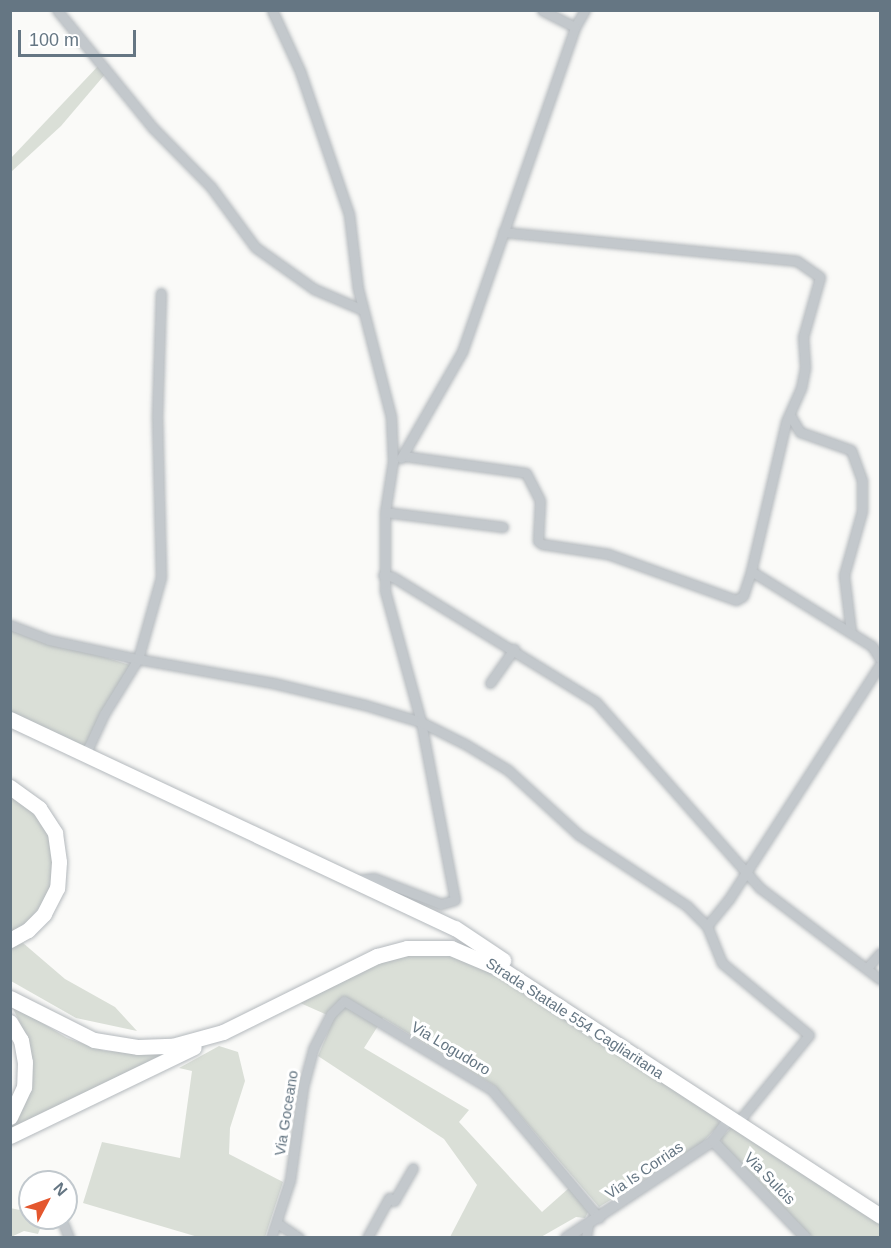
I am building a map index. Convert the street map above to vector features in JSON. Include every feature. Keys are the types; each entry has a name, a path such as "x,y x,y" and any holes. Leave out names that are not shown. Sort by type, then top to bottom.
{"highway":[{"path":"10,719 455,928 503,960"},
{"path":"10,787 39,808 54,833 59,862 57,888 44,914 28,930 10,940"},
{"name":"Strada Statale 554 Cagliaritana","path":"10,990 98,1033 148,1039 208,1029 376,947 405,939 440,938 469,943 503,960 880,1216"},
{"name":"Strada Statale 554 Cagliaritana","path":"10,998 73,1033 106,1043 153,1047 207,1038 377,957 407,948 451,948 503,970 880,1204"},
{"path":"10,1022 21,1040 25,1062 24,1087 10,1117"},
{"path":"10,1136 207,1038"}],"street":[{"path":"57,10 153,128 211,188 255,247 314,289 363,310"},
{"path":"272,10 300,71 340,182 349,214 363,310 390,417 393,461 385,512 383,575 421,722 455,900 441,904 374,878 350,880"},
{"path":"542,10 575,27"},
{"path":"404,456 462,352 575,27 585,10"},
{"path":"393,461 404,456 526,472 540,501 538,541 542,544 608,554 736,600 743,596 790,415 805,368 803,337 820,288 820,277 810,267 797,261 503,232"},
{"path":"85,755 104,714 138,658 161,577 158,418 160,292"},
{"path":"790,415 800,432 851,450 862,481 862,511 843,575 851,633"},
{"path":"385,512 503,527"},
{"path":"751,571 872,646 880,659"},
{"path":"383,575 393,577 596,702 745,873 880,979"},
{"path":"10,625 49,640 273,683 421,722 508,770 579,835 687,906 707,926 722,963 809,1035 737,1117"},
{"path":"490,683 514,650"},
{"path":"707,926 745,873 880,665"},
{"path":"867,968 880,952"},
{"name":"Via Logudoro","path":"344,1001 492,1090 599,1218"},
{"name":"Via Goceano","path":"271,1238 292,1170 307,1068 331,1014 344,1001"},
{"name":"Via Is Corrias","path":"566,1238 713,1141 737,1117"},
{"name":"Via Sulcis","path":"713,1141 806,1238"},
{"path":"367,1238 389,1198 394,1201 413,1168"},
{"path":"277,1223 299,1238"},
{"path":"586,1238 588,1225"}],"shaded area":[{"path":"100,64 107,72 61,126 11,172 11,158"},
{"path":"10,628 130,665 85,749 11,714"},
{"path":"11,794 31,807 50,835 55,863 48,896 27,923 11,933"},
{"path":"23,943 65,979 115,1007 137,1031 76,1018 11,981 11,946"},
{"path":"435,953 453,956 502,977 715,1115 720,1124 700,1145 599,1207 495,1086 383,1018 364,1048 469,1110 459,1122 542,1212 569,1188 588,1212 585,1218 576,1217 541,1237 450,1237 477,1185 444,1139 318,1056 334,1018 298,1002 377,963 397,956"},
{"path":"11,1004 67,1038 105,1051 165,1053 11,1130 11,1121 29,1086 33,1066 26,1036"},
{"path":"219,1046 238,1052 245,1081 230,1128 229,1154 283,1182 265,1237 198,1237 83,1203 102,1142 180,1158 192,1071 179,1068"},
{"path":"732,1127 880,1224 880,1237 812,1237 722,1144 721,1138"},
{"path":"10,1208 18,1210 18,1230 40,1230 38,1234 24,1231 11,1237"}]}
